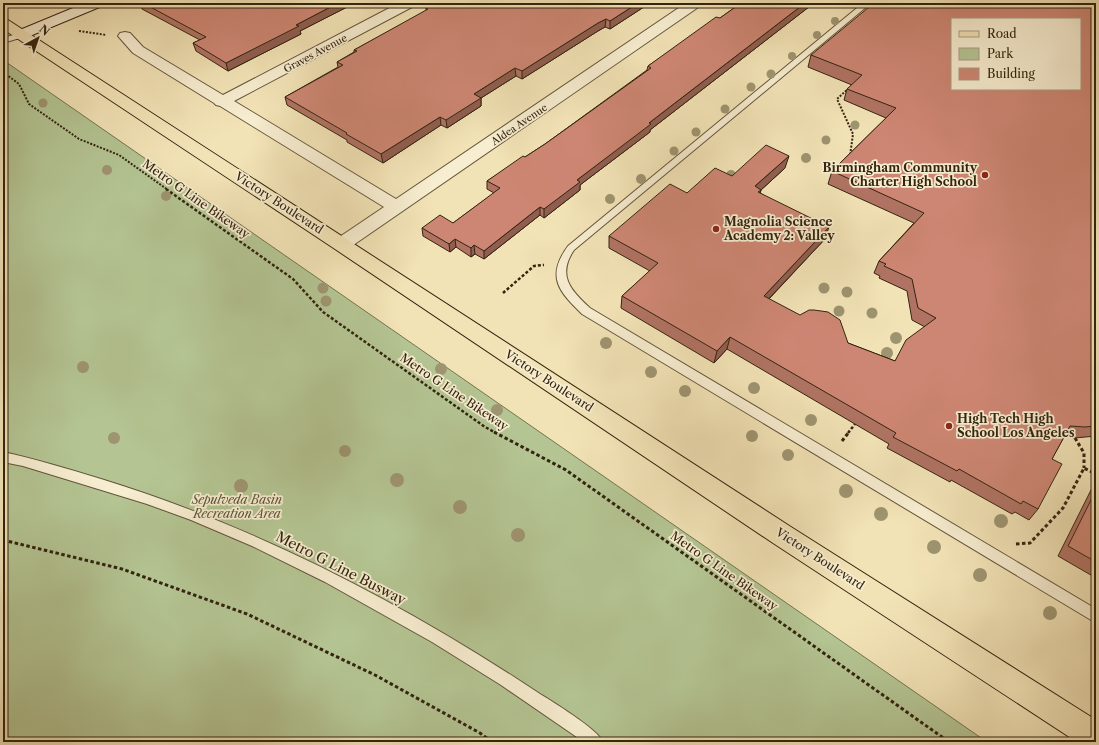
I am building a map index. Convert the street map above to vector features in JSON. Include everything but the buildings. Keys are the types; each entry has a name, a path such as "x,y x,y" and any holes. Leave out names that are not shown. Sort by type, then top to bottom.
{"main road":[{"path":"20,34 97,3"},
{"name":"Victory Boulevard","path":"3,23 342,244 782,535 1096,737"}],"street":[{"name":"Graves Avenue","path":"221,102 408,3"},
{"name":"Aldea Avenue","path":"342,244 695,3"},
{"path":"125,36 138,50 221,102 396,207"}],"lane":[{"path":"867,3 571,248 561,262 560,272 565,288 573,299 586,311 1096,616"},
{"path":"3,41 20,34"},
{"name":"Metro G Line Busway","path":"3,457 23,461 157,502 218,526 290,558 362,595 468,656 572,724 596,742"}],"path":[{"path":"74,30 99,35 125,36"},
{"name":"Metro G Line Bikeway","path":"3,72 18,83 29,104 79,139 119,155 293,279 323,312 472,418 500,436 566,470 949,742"},
{"path":"853,84 837,99 853,134 849,155 853,158"},
{"path":"503,293 534,266 561,262"},
{"path":"839,445 855,424"},
{"path":"1011,544 1030,543 1063,508 1084,468 1084,453 1075,438"},
{"path":"1084,468 1096,474"},
{"path":"3,540 122,569 247,614 375,675 480,733 492,742"}],"green space":[{"name":"Sepulveda Basin Recreation Area","path":"3,60 987,742 3,742"}],"place":[{"name":"Birmingham Community Charter High School","path":"985,175"},
{"name":"Magnolia Science Academy 2: Valley","path":"716,229"},
{"name":"High Tech High School Los Angeles","path":"949,426"}]}
